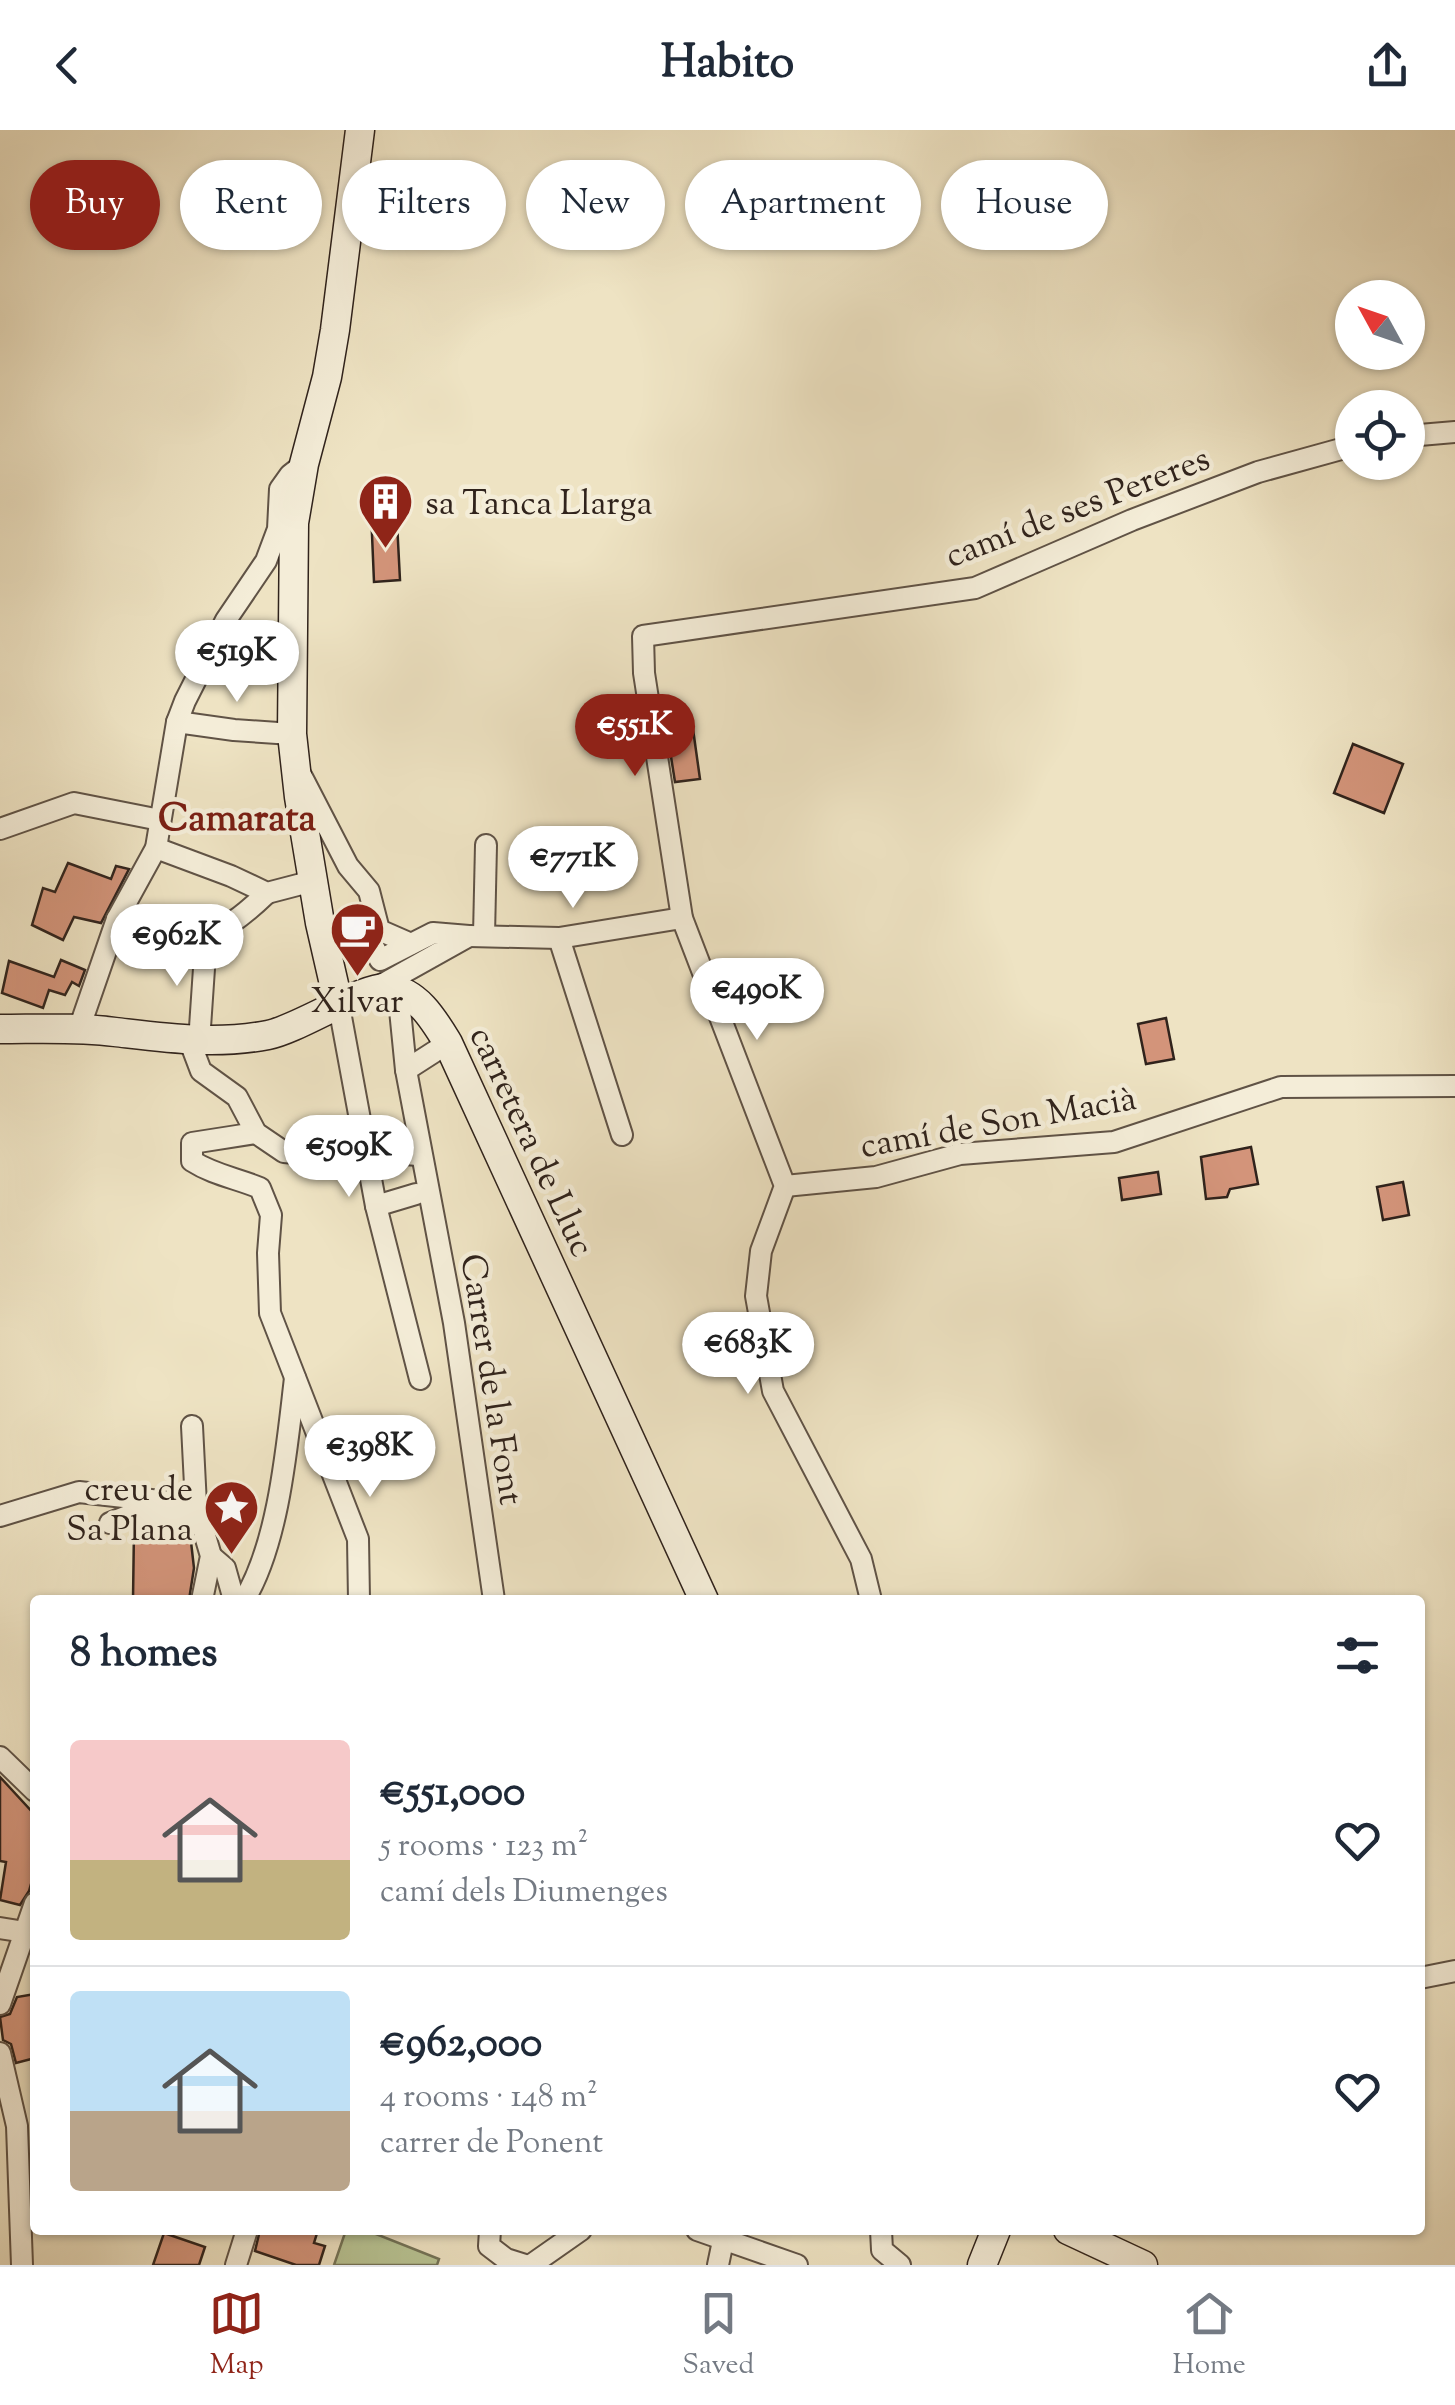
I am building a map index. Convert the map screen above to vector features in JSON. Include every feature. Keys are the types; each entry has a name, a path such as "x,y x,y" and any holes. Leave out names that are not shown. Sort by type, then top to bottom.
{"main road":[{"path":"339,1006 320,924 292,734 294,522 335,330 360,130"},
{"path":"0,1029 79,1029 194,1042 268,1035 388,989"},
{"name":"carretera de Lluc","path":"388,989 421,1005 448,1043 702,1595"},
{"path":"982,2265 994,2235"},
{"path":"1079,2235 1143,2265"}],"street":[{"path":"1425,435 1455,432"},
{"name":"camí de ses Pereres","path":"682,918 644,673 643,636 975,588 1132,520 1258,472 1335,451"},
{"path":"79,1029 117,919 156,848 177,722 226,620 266,561 278,528 280,489 304,464"},
{"path":"177,722 292,734"},
{"path":"296,762 348,866 369,891 379,930 411,944"},
{"path":"0,829 74,803 160,820"},
{"path":"476,936 486,845"},
{"path":"156,848 267,893"},
{"path":"117,919 137,932 170,939 206,939 230,927 267,893 313,882"},
{"path":"320,924 368,937 380,960 433,933 559,938 682,918 785,1186 761,1252 756,1296 773,1391 861,1559 870,1595"},
{"path":"388,989 476,936"},
{"path":"559,938 622,1134"},
{"path":"206,939 194,1042 201,1071 237,1097 256,1133 284,1152 327,1156 384,1137 402,1154 420,1155"},
{"name":"Carrer de la Font","path":"388,989 454,1323 493,1595"},
{"path":"339,1006 376,1206 420,1379"},
{"path":"406,1070 448,1043"},
{"name":"camí de Son Macià","path":"785,1186 876,1177 960,1154 1114,1142 1281,1087 1455,1086"},
{"path":"256,1133 192,1143 192,1161 212,1174 260,1188 271,1215 270,1314 358,1539 360,1595"},
{"path":"376,1206 416,1194"},
{"path":"247,1595 260,1574 285,1459 295,1376"},
{"path":"192,1426 198,1512 211,1556 203,1595"},
{"path":"0,1516 78,1492 198,1512"},
{"path":"110,1523 130,1515 198,1512"},
{"path":"211,1556 225,1568 233,1595"},
{"path":"0,1758 30,1786"},
{"path":"0,2004 30,1918"},
{"path":"0,1928 25,1932"},
{"path":"1425,1977 1455,1972"},
{"path":"0,2053 22,2265"},
{"path":"236,2265 245,2235"},
{"path":"490,2235 490,2246 506,2259 528,2265 573,2235"},
{"path":"708,2235 723,2242 745,2239 796,2265"},
{"path":"882,2235 882,2250 900,2265"},
{"path":"718,2265 723,2242"}],"green space":[{"path":"344,2235 379,2235 439,2259 437,2265 334,2265"}],"building":[{"name":"sa Tanca Llarga","path":"391,510 392,522 397,522 400,580 374,582 371,511"},
{"path":"692,722 700,779 675,782 666,725"},
{"path":"1353,744 1403,764 1384,813 1334,793"},
{"path":"68,863 111,879 116,866 129,869 101,923 74,917 63,940 32,925 43,888 55,892"},
{"path":"61,960 85,970 79,986 72,982 65,995 49,990 43,1008 2,993 9,961 54,977"},
{"path":"1166,1018 1174,1059 1146,1064 1138,1024"},
{"path":"1251,1147 1258,1184 1230,1189 1227,1197 1206,1199 1201,1157"},
{"path":"1158,1172 1161,1194 1122,1200 1119,1178"},
{"path":"1403,1182 1409,1215 1383,1220 1377,1187"},
{"path":"134,1529 190,1533 194,1568 190,1595 133,1595"},
{"path":"0,1777 30,1810 30,1888 20,1905 0,1900 6,1862 0,1861"},
{"path":"30,1995 30,2059 16,2063 11,2044 3,2040 0,2017 10,2014 17,1997"},
{"path":"163,2235 205,2247 199,2265 153,2265"},
{"path":"259,2235 316,2235 314,2243 325,2246 319,2265 296,2265 255,2251"}],"place":[{"name":"sa Tanca Llarga","path":"386,551"},
{"name":"Xilvar","path":"357,978"},
{"name":"creu de Sa Plana","path":"232,1557"}],"district":[{"name":"Camarata","path":"237,817"}]}
